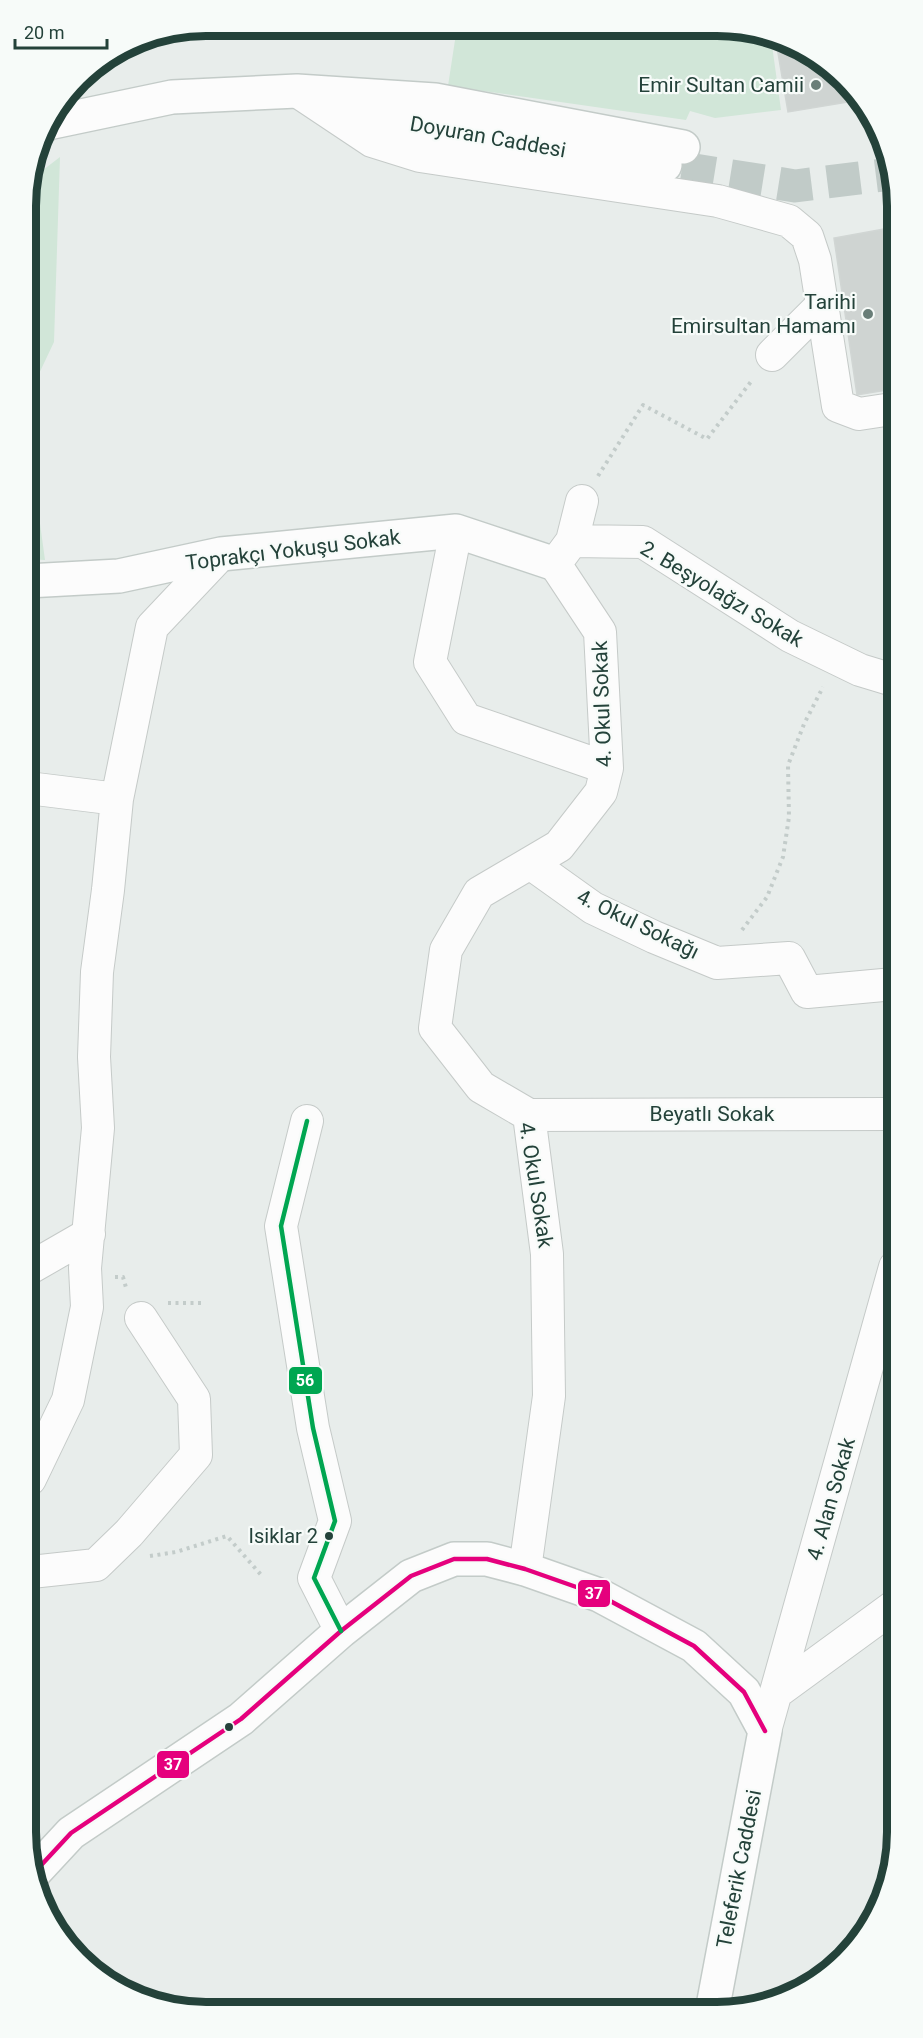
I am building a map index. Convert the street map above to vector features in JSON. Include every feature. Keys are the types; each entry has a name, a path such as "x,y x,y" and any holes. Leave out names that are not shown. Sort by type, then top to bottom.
{"main road":[{"name":"Doyuran Caddesi","path":"60,120 172,97 297,91 435,100 682,157"},
{"name":"Toprakçı Yokuşu Sokak","path":"36,580 119,576 221,554 456,531 564,553"},
{"path":"40,1867 71,1833 241,1719 341,1632 411,1576 454,1560 487,1560 525,1569 599,1596 694,1646 744,1692 765,1731"},
{"name":"Teleferik Caddesi","path":"714,2002 765,1731"}],"street":[{"path":"297,91 372,141 420,156 718,201 789,220 807,236 814,260 838,406 859,414 887,410"},
{"path":"772,355 822,305"},
{"path":"564,553 582,501"},
{"path":"456,531 430,662 466,719 606,768"},
{"name":"2. Beşyolağzı Sokak","path":"564,553 643,542 790,636 860,670 887,678"},
{"name":"4. Okul Sokak","path":"525,1569 549,1396 547,1254 529,1115 481,1087 435,1028 446,950 478,893 559,846 601,792 606,768 600,632 564,553"},
{"path":"36,1467 68,1400 87,1307 85,1268 98,1128 94,1057 98,972 117,799 152,627 221,554"},
{"path":"36,789 117,799"},
{"name":"4. Okul Sokağı","path":"530,863 593,908 717,963"},
{"path":"717,963 789,958 807,992 887,985"},
{"name":"Beyatlı Sokak","path":"529,1115 887,1114"},
{"path":"307,1121 281,1226 313,1428 335,1521 314,1578 341,1632"},
{"path":"36,1265 89,1234"},
{"path":"36,1571 96,1564 129,1533 196,1455 194,1399 141,1318"},
{"name":"4. Alan Sokak","path":"765,1731 884,1358 887,1333"},
{"path":"777,1692 887,1612"}],"path":[{"path":"582,501 644,405 707,439 772,355"},
{"path":"717,963 768,897 785,847 789,817 789,765 804,724 838,660"},
{"path":"96,1564 176,1552 226,1536 262,1576"}],"green space":[{"path":"456,36 728,36 731,40 743,38 772,45 781,110 715,118 690,111 686,120 448,86"},
{"path":"60,157 54,342 36,380 36,195 39,173"},
{"path":"36,494 45,560 36,560"}],"building":[{"name":"Emir Sultan Camii","path":"777,47 820,71 851,102 788,112"},
{"name":"Tarihi Emirsultan Hamamı","path":"887,229 887,390 857,395 834,238"}],"tunnel":[{"path":"682,168 795,186 884,175"}],"transit line":[{"name":"56","path":"307,1121 281,1226 313,1428 335,1521 314,1578 341,1631"},
{"name":"37","path":"40,1867 71,1833 241,1719 341,1631 411,1576 454,1559 487,1559 525,1569 599,1595 694,1646 744,1692 765,1731"}],"place":[{"name":"Emir Sultan Camii","path":"816,85"},
{"name":"Tarihi Emirsultan Hamamı","path":"868,314"},
{"name":"Isiklar 2","path":"329,1536"}]}
